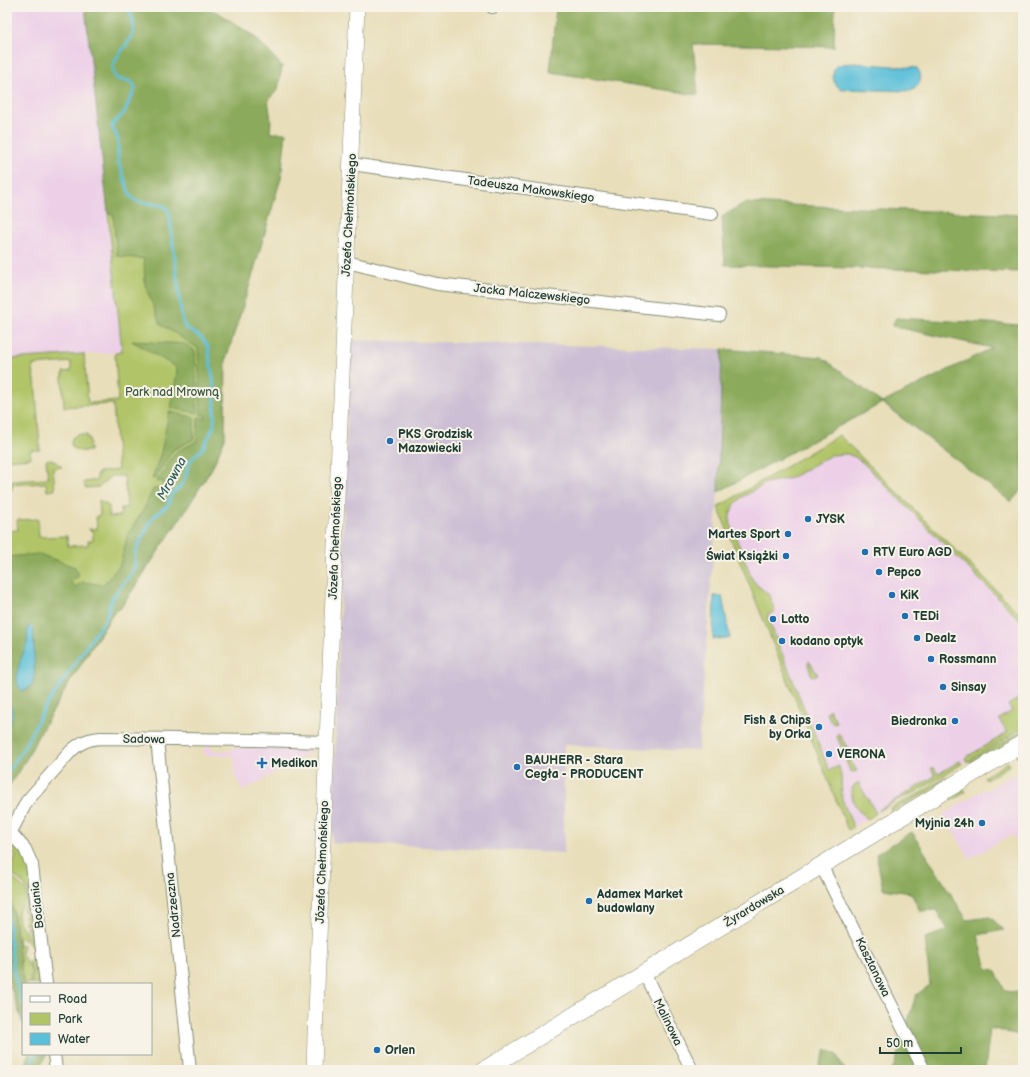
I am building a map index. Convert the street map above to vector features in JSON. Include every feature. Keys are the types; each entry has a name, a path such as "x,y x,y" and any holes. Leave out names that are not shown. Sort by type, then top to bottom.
{"main road":[{"name":"Żyrardowska","path":"484,1070 821,865 1021,749"}],"street":[{"name":"Józefa Chełmońskiego","path":"314,1070 357,7"},
{"name":"Tadeusza Makowskiego","path":"351,164 712,214"},
{"name":"Jacka Malczewskiego","path":"347,262 437,284 719,315"},
{"name":"Sadowa","path":"8,834 27,801 79,744 86,740 101,738 327,742"},
{"name":"Nadrzeczna","path":"157,739 190,1070"},
{"name":"Bociania","path":"8,834 25,849 32,865 46,983"},
{"name":"Kasztanowa","path":"821,865 924,1070"},
{"name":"Malinowa","path":"644,974 692,1070"},
{"path":"54,1055 56,1070"}],"shaded area":[{"path":"7,7 85,7 122,352 7,359"},
{"path":"350,340 722,349 718,492 698,751 564,745 564,853 332,843"},
{"path":"839,435 1023,617 1023,726 848,830 718,507"},
{"path":"204,747 212,747 212,751 233,751 233,747 312,751 243,791 234,774 235,756 204,755"},
{"path":"1012,775 1023,776 1023,852 1012,834 970,859 943,814"}],"green space":[{"path":"85,7 203,7 219,13 255,37 282,66 278,90 268,100 271,120 270,133 286,133 281,178 226,359 225,438 212,468 120,609 116,609 70,682 27,758 7,789 7,557 39,554 75,567 79,576 70,581 75,587 83,582 103,585 120,565 128,534 144,509 153,489 163,487 163,481 156,482 176,452 197,441 198,417 205,419 206,416 201,415 198,348 160,324 145,285 144,259 117,256 113,214 108,213"},
{"path":"556,7 835,7 834,47 693,44 698,95 550,72"},
{"path":"744,203 1023,215 1023,272 725,265 722,217"},
{"name":"Park nad Mrowną","path":"108,213 151,215 160,221 225,438 212,468 189,505 120,609 116,609 105,626 7,566 7,531 18,530 17,520 38,519 39,537 67,536 68,546 88,545 88,540 93,540 93,531 90,531 89,529 97,529 96,516 100,515 99,500 109,506 109,517 120,516 121,508 127,508 124,476 111,476 99,487 85,488 84,482 97,480 97,474 99,474 99,472 118,470 113,404 64,407 62,377 63,372 71,371 71,362 33,365 40,446 38,447 40,450 30,450 31,458 7,460 7,396 9,387 7,380 7,359 84,354 88,403 118,401 115,353 122,352"},
{"path":"896,318 1023,325 1023,488 1011,502 882,403 992,348 892,326"},
{"path":"132,341 185,344 194,350 198,413 171,408 177,372 176,367"},
{"path":"722,349 822,357 882,403 718,492"},
{"path":"169,412 194,417 194,439 173,450 154,479 152,479 161,453"},
{"path":"76,435 87,435 87,438 89,438 90,444 88,446 90,447 90,451 79,451 72,446 72,438"},
{"path":"839,435 1023,617 1023,623 862,462 855,457 847,454 831,455 791,478 766,483 742,497 735,504 730,514 730,522 752,579 769,595 775,611 767,616 829,770 839,766 842,799 852,824 852,828 848,830 718,507"},
{"path":"52,459 62,467 53,468 55,490 47,491 46,483 12,485 12,490 7,490 7,488 10,488 12,481 48,479 46,460"},
{"path":"809,661 818,675 813,676 811,674 808,665"},
{"path":"1023,696 1023,728 967,762 965,758 1007,733 999,719 1012,711 1008,705"},
{"path":"829,709 837,723 833,724 831,722 827,713"},
{"path":"1021,732 1023,733 1023,737 1006,747 971,763 970,762"},
{"path":"838,733 847,747 842,748 837,737"},
{"path":"848,757 857,771 850,771 846,761"},
{"path":"960,761 962,764 916,792 895,801 879,811 879,810 935,776 931,768 934,768 938,774"},
{"path":"1008,762 1010,765 986,780 984,777"},
{"path":"946,777 929,792 891,811 890,808 917,795"},
{"path":"858,782 876,813 868,819 858,810 852,797 852,788"},
{"path":"964,789 966,792 951,801 949,798"},
{"path":"912,832 967,920 990,917 1004,930 978,935 987,969 995,970 1005,991 1023,993 1023,1036 990,1028 985,1070 891,1070 893,1069 916,995 930,985 925,938 948,930 936,910 920,911 911,893 883,889 876,854"},
{"path":"14,843 21,851 29,869 31,879 34,921 29,924 25,924 26,915 23,909 28,898 26,887 14,876 12,872 16,857 13,852"},
{"path":"7,853 11,854 13,857 10,873 23,887 26,894 25,902 18,912 18,917 19,922 26,934 26,940 18,937 19,945 23,945 23,956 31,971 29,983 25,983 22,976 14,917 7,884"},
{"path":"7,884 14,917 22,976 25,983 22,983 22,1021 7,973"},
{"path":"34,924 43,983 31,983 33,974 29,962 33,951 28,942 29,934 26,927 30,927"},
{"path":"826,1049 836,1054 845,1070 817,1070"},
{"path":"28,1055 46,1055 38,1070 23,1070"}],"water":[{"path":"854,63 917,68 920,75 920,81 916,87 910,91 842,89 834,82 834,69 836,66 842,64"},
{"path":"714,596 722,596 730,638 713,639"},
{"path":"31,626 33,628 34,635 34,676 31,686 22,691 17,681 17,674 27,643 28,627"},
{"path":"7,702 12,708 12,719 7,729"}],"waterway":[{"name":"Mrowna","path":"7,774 23,749 44,709 106,618 112,598 131,574 135,566 136,550 151,520 168,505 171,494 179,488 185,479 189,462 203,448 214,426 215,392 208,347 202,338 187,329 182,319 169,211 160,205 139,202 134,199 130,195 118,161 118,140 112,125 124,113 135,89 134,85 130,81 117,79 113,72 113,65 116,58 127,45 134,30 132,17 126,7"},
{"name":"Mrowna","path":"7,913 14,975 22,1001"},
{"name":"Mrowna","path":"30,1070 35,1055"}],"place":[{"name":"PKS Grodzisk Mazowiecki","path":"390,441"},
{"name":"JYSK","path":"808,519"},
{"name":"Martes Sport","path":"788,534"},
{"name":"RTV Euro AGD","path":"865,552"},
{"name":"Świat Książki","path":"786,556"},
{"name":"Pepco","path":"879,572"},
{"name":"KiK","path":"892,595"},
{"name":"TEDi","path":"905,616"},
{"name":"Lotto","path":"773,619"},
{"name":"Dealz","path":"917,638"},
{"name":"kodano optyk","path":"782,641"},
{"name":"Rossmann","path":"931,659"},
{"name":"Sinsay","path":"943,687"},
{"name":"Biedronka","path":"955,721"},
{"name":"Fish & Chips by Orka","path":"819,727"},
{"name":"VERONA","path":"829,754"},
{"name":"Medikon","path":"262,763"},
{"name":"BAUHERR - Stara Cegła - PRODUCENT","path":"517,767"},
{"name":"Myjnia 24h","path":"982,823"},
{"name":"Adamex Market budowlany","path":"589,901"},
{"name":"Orlen","path":"377,1050"}]}
